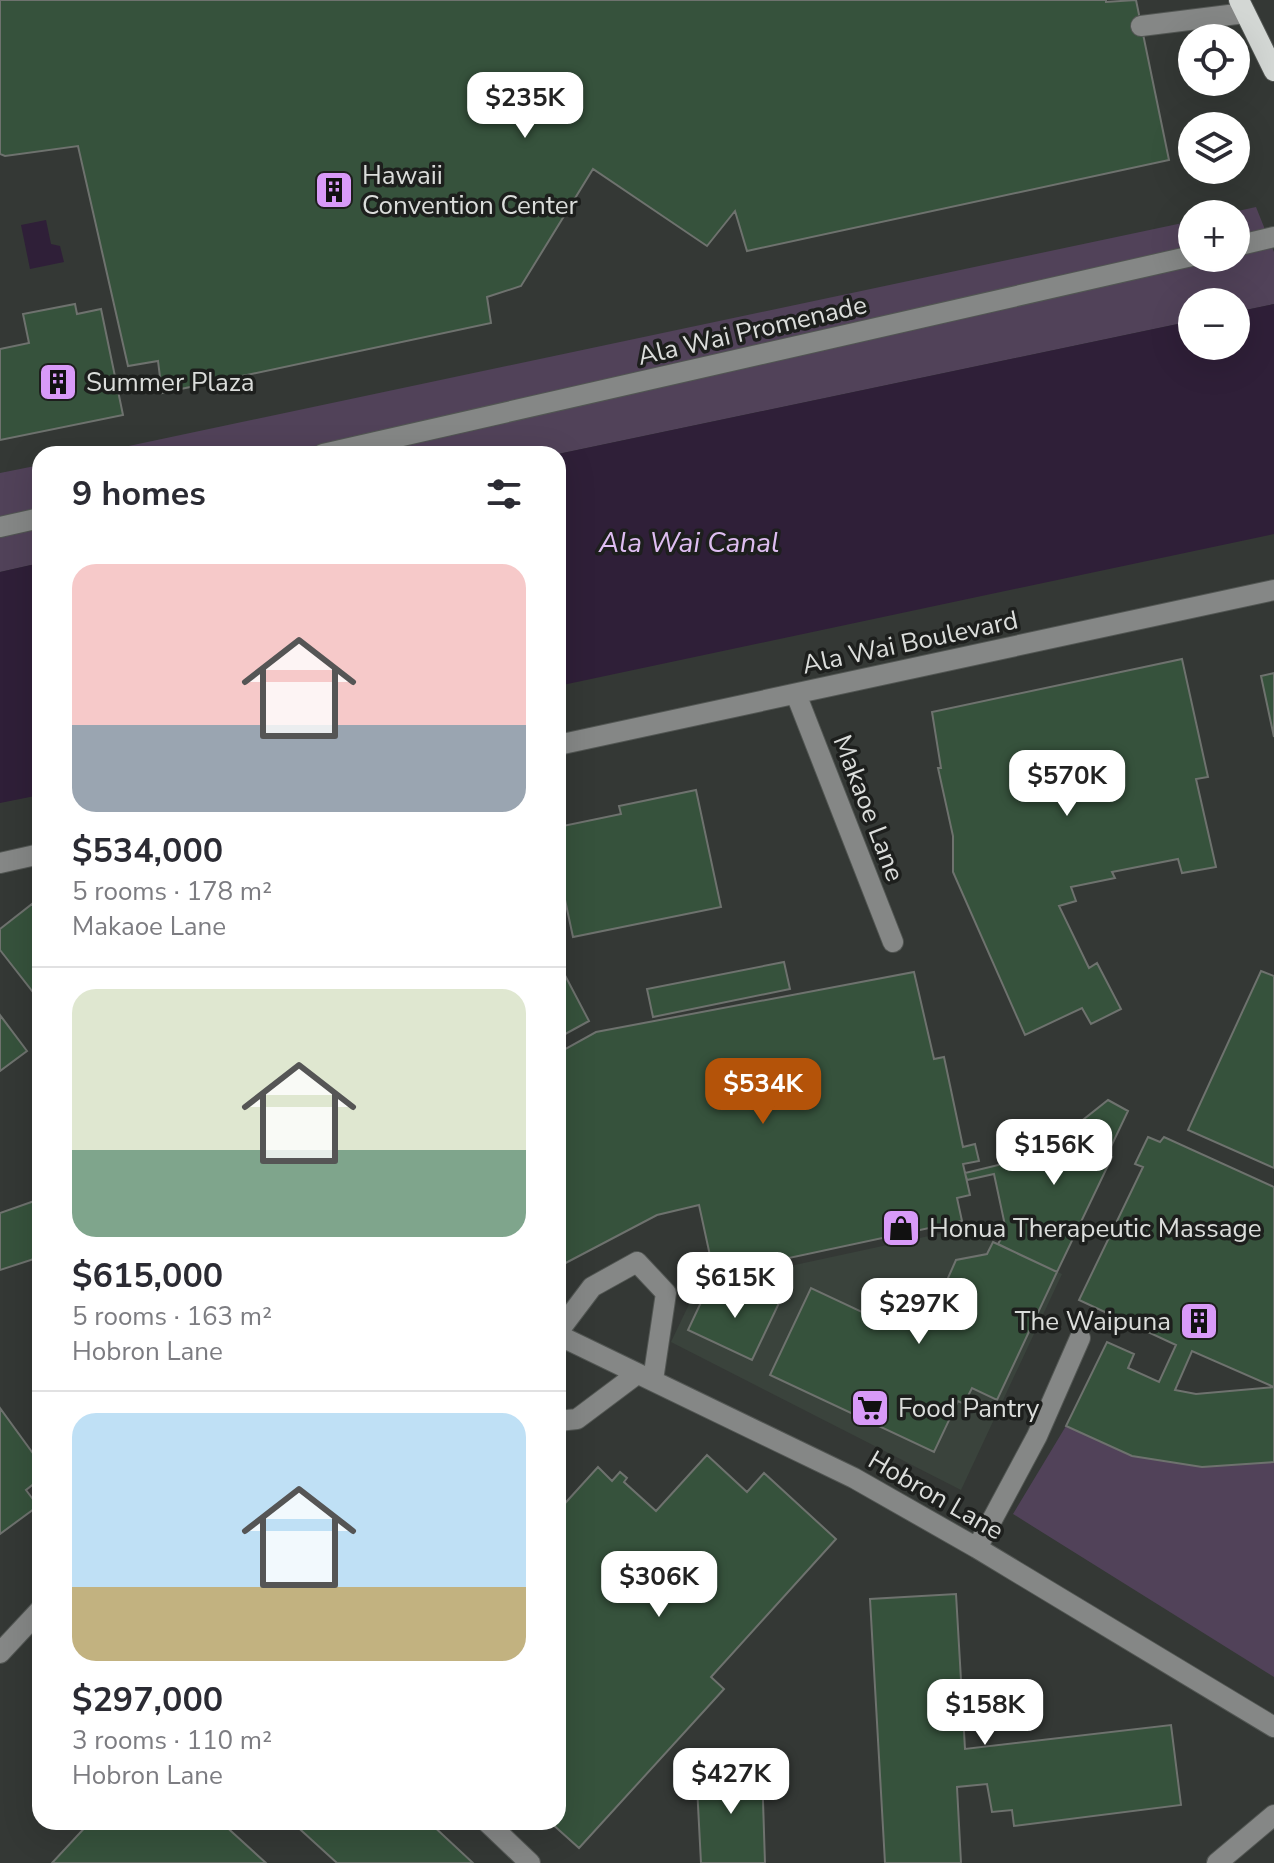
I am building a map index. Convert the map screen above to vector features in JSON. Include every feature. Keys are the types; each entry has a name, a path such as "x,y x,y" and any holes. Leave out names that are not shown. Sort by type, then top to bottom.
{"main road":[{"path":"1242,6 1271,59"}],"street":[{"path":"1141,26 1242,6"},
{"path":"1250,243 1274,237"},
{"name":"Ala Wai Promenade","path":"358,446 1178,259"},
{"path":"0,527 32,520"},
{"name":"Ala Wai Boulevard","path":"566,743 1274,590"},
{"name":"Makaoe Lane","path":"796,694 893,942"},
{"path":"0,863 32,856"},
{"path":"566,1323 592,1287 637,1262 666,1293 645,1377 577,1419 566,1420"},
{"name":"Hobron Lane","path":"566,1338 854,1478 977,1548 1274,1727"},
{"path":"977,1548 1037,1436 1080,1338"},
{"path":"0,1653 32,1619"},
{"path":"1217,1863 1274,1815"},
{"path":"495,1830 530,1863"}],"shaded area":[{"path":"1256,207 1274,252 1274,304 1250,309 1250,288 1178,288 1178,324 566,452 566,446 129,446 1178,224 1178,272 1250,272 1250,208"},
{"path":"32,467 32,565 0,572 0,473"},
{"path":"966,1228 1062,1274 961,1490 671,1342 703,1275 716,1282"},
{"path":"1066,1426 1132,1456 1202,1467 1274,1462 1274,1677 1013,1514"}],"water":[{"path":"46,220 51,244 60,246 64,262 30,269 21,225"},
{"name":"Ala Wai Canal","path":"1274,304 1274,534 566,684 566,452 1178,324 1178,360 1250,360 1250,309"},
{"path":"32,565 32,797 0,803 0,572"}],"building":[{"name":"Hawaii Convention Center","path":"0,0 1136,0 1169,160 747,251 735,211 707,246 593,169 521,286 487,297 491,323 162,393 158,361 128,366 78,146 5,156 0,154"},
{"name":"Summer Plaza","path":"75,304 77,314 101,309 123,415 0,440 0,349 29,343 23,314"},
{"path":"1182,659 1208,777 1196,779 1216,867 1182,873 1178,859 1112,872 1115,878 1071,887 1076,901 1059,906 1089,968 1097,963 1121,1009 1091,1024 1082,1008 1025,1035 953,872 953,836 938,768 941,768 932,712"},
{"path":"1274,673 1274,737 1261,676"},
{"path":"696,790 721,907 573,937 566,904 566,825 621,814 619,806"},
{"path":"32,904 32,991 0,950 0,929"},
{"path":"784,962 790,989 653,1017 647,989"},
{"path":"1261,971 1274,976 1274,1168 1188,1130"},
{"path":"914,972 934,1059 944,1057 963,1147 975,1144 979,1161 963,1164 970,1195 957,1198 962,1221 714,1274 699,1205 657,1215 566,1263 566,1049 596,1032"},
{"path":"566,977 589,1021 566,1034"},
{"path":"0,1015 27,1051 0,1071"},
{"path":"1108,1100 1128,1111 1107,1155 1112,1157 1057,1272 998,1244 1006,1230 994,1174 967,1180 965,1173 1023,1159 1036,1133 1064,1146 1074,1127"},
{"name":"The Waipuna","path":"1148,1137 1160,1142 1164,1137 1274,1187 1274,1387 1274,1462 1202,1467 1132,1456 1066,1426 1107,1342 1134,1354 1128,1368 1159,1382 1176,1345 1079,1300 1143,1167 1135,1164","holes":["1192,1351 1274,1387 1196,1394 1175,1390"]},
{"path":"32,1202 32,1260 0,1270 0,1213"},
{"path":"993,1242 1057,1272 997,1400 972,1388 964,1404 958,1401 934,1452 770,1375 811,1288 898,1329 905,1314 894,1309 907,1281 940,1296 956,1260 987,1254"},
{"path":"723,1285 749,1297 752,1290 779,1303 752,1360 688,1330 704,1296 715,1302"},
{"path":"0,1408 32,1452 32,1485 26,1490 32,1498 32,1510 0,1534"},
{"path":"707,1455 747,1492 764,1473 836,1539 711,1677 724,1689 579,1848 559,1830 566,1830 566,1502 598,1467 612,1481 620,1472 627,1478 624,1482 656,1511"},
{"path":"956,1594 965,1749 1171,1725 1181,1805 1014,1826 1012,1810 992,1812 987,1784 957,1787 961,1863 885,1863 870,1599"},
{"path":"718,1766 718,1772 762,1770 765,1863 701,1863 696,1767"},
{"path":"83,1830 230,1830 266,1863 52,1863"},
{"path":"301,1830 438,1830 473,1863 337,1863"}],"place":[{"name":"Hawaii Convention Center","path":"334,190"},
{"name":"Summer Plaza","path":"58,382"},
{"name":"Honua Therapeutic Massage","path":"901,1228"},
{"name":"The Waipuna","path":"1199,1321"},
{"name":"Food Pantry","path":"870,1408"}]}
